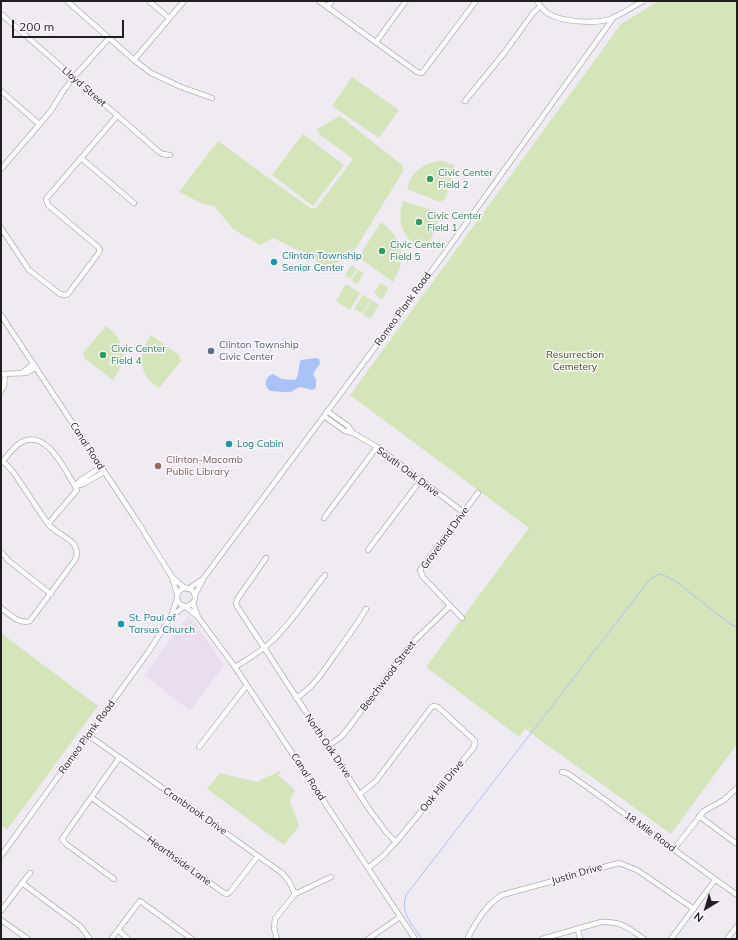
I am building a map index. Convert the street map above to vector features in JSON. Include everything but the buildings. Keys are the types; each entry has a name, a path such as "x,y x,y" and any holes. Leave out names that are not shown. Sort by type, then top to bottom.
{"street":[{"path":"67,1 151,73 160,78 212,98"},
{"path":"149,1 170,18"},
{"path":"134,60 184,1"},
{"path":"319,1 417,72 422,73 476,1"},
{"path":"327,7 332,1"},
{"path":"376,42 406,1"},
{"path":"537,1 540,7 549,14 567,20 598,21 614,17 643,1"},
{"path":"465,101 505,52 533,13 540,7"},
{"name":"Lloyd Street","path":"1,14 116,116 162,154 170,155"},
{"name":"Romeo Plank Road","path":"195,595 204,579 439,260 614,17"},
{"path":"2,166 50,112 62,93 109,38"},
{"path":"1,91 39,124"},
{"path":"1,229 29,270 60,294 65,295 71,292 100,250 48,205 46,201 47,197 116,116"},
{"path":"80,158 134,203"},
{"name":"Canal Road","path":"1,315 172,577 177,594"},
{"path":"1,391 4,386 3,374 22,373 35,365"},
{"name":"South Oak Drive","path":"328,411 348,426 353,433"},
{"name":"South Oak Drive","path":"324,416 345,431 353,433 377,447 463,512"},
{"path":"1,608 18,620 24,622 32,619 75,560 77,552 74,543 54,530 48,524 14,473 2,462 21,443 27,440 37,440 44,443 51,449 77,489 48,524"},
{"path":"324,518 377,447"},
{"path":"76,486 81,480 101,467"},
{"path":"76,486 84,484 104,472"},
{"path":"368,550 420,481"},
{"name":"Groveland Drive","path":"462,618 423,577 420,570 478,493"},
{"path":"1,552 9,561 51,594"},
{"name":"North Oak Drive","path":"266,558 236,603 263,648 377,821 396,842"},
{"path":"235,666 263,648 283,630 325,575"},
{"name":"Canal Road","path":"172,577 187,588"},
{"name":"Romeo Plank Road","path":"187,588 204,579"},
{"path":"187,588 194,592 195,595 193,602 185,607 179,604 177,594 179,591 187,588"},
{"name":"Romeo Plank Road","path":"1,856 149,651 171,616 177,599"},
{"name":"Canal Road","path":"193,602 198,618"},
{"name":"Beechwood Street","path":"328,746 341,737 350,726 411,644 450,606"},
{"name":"Romeo Plank Road","path":"171,616 185,607"},
{"name":"Canal Road","path":"185,607 198,618 235,666 415,939"},
{"path":"296,698 307,690 319,677 359,622 366,609"},
{"path":"199,747 247,685"},
{"name":"Oak Hill Drive","path":"360,794 376,781 430,709 435,706 473,737 476,744 396,842 383,856 368,868"},
{"name":"Cranbrook Drive","path":"88,735 286,877 292,885 295,894"},
{"path":"114,879 66,844 62,839 119,758"},
{"name":"18 Mile Road","path":"562,772 571,776 737,895"},
{"path":"674,850 700,816 710,807 724,800 737,788"},
{"name":"Hearthside Lane","path":"92,798 224,893 228,894 230,892 258,856"},
{"path":"700,816 737,844"},
{"name":"Justin Drive","path":"468,939 475,923 489,904 502,895 619,863 638,870 694,909"},
{"path":"1,911 30,873"},
{"path":"276,939 274,918 295,894 331,877"},
{"path":"671,939 715,880"},
{"path":"22,883 80,926 90,939"},
{"path":"111,939 140,901 192,939"},
{"path":"368,939 400,917"},
{"path":"1,920 28,939"},
{"path":"542,939 578,930 601,922 615,922 624,925 644,939"},
{"path":"728,939 737,926"},
{"path":"118,930 128,939"},
{"path":"578,930 580,939"}],"shaded area":[{"path":"189,615 224,665 190,711 144,675"}],"green space":[{"name":"Resurrection Cemetery","path":"659,1 737,1 737,744 671,834 525,729 519,737 426,667 529,528 350,395 622,23"},
{"path":"352,77 399,110 379,138 332,106"},
{"path":"340,116 402,165 403,171 358,245 348,258 334,264 322,265 310,256 273,238 260,245 233,229 214,206 201,203 179,192 218,141 310,208 316,208 353,159 319,134 317,129"},
{"path":"303,134 344,165 313,206 272,175"},
{"name":"Civic Center Field 2","path":"441,161 455,165 445,199 440,202 407,189 411,178 419,169 423,166"},
{"name":"Civic Center Field 1","path":"403,201 436,211 440,216 427,249 412,242 403,231 400,217"},
{"name":"Civic Center Field 5","path":"381,222 394,235 401,249 401,264 393,282 361,259 360,255"},
{"path":"352,265 357,269 350,279 345,275"},
{"path":"358,270 364,273 357,284 351,280"},
{"path":"381,283 388,288 383,299 379,298 374,292"},
{"path":"346,284 360,293 350,310 336,301"},
{"path":"363,295 371,300 362,313 354,309"},
{"path":"372,300 379,305 370,319 363,314"},
{"name":"Civic Center Field 4","path":"106,326 118,338 123,352 121,366 113,380 85,359 83,353"},
{"path":"151,335 179,355 181,361 159,388 147,377 142,364 143,349"},
{"path":"1,633 98,706 7,830 1,825"},
{"path":"282,770 278,775 295,790 290,801 299,826 284,845 207,789 220,773 257,782"}],"water":[{"path":"319,359 320,363 313,374 316,380 316,388 312,390 300,387 289,392 270,391 266,386 268,377 273,374 282,379 295,380 298,375 301,360"}],"waterway":[{"path":"422,939 406,913 406,895 650,579 659,574 670,578 730,624 737,627"}],"place":[{"name":"Civic Center Field 2","path":"430,179"},
{"name":"Civic Center Field 1","path":"419,222"},
{"name":"Civic Center Field 5","path":"382,251"},
{"name":"Clinton Township Senior Center","path":"274,262"},
{"name":"Clinton Township Civic Center","path":"211,351"},
{"name":"Civic Center Field 4","path":"103,355"},
{"name":"Log Cabin","path":"229,444"},
{"name":"Clinton-Macomb Public Library","path":"158,466"},
{"name":"St. Paul of Tarsus Church","path":"121,624"}]}
